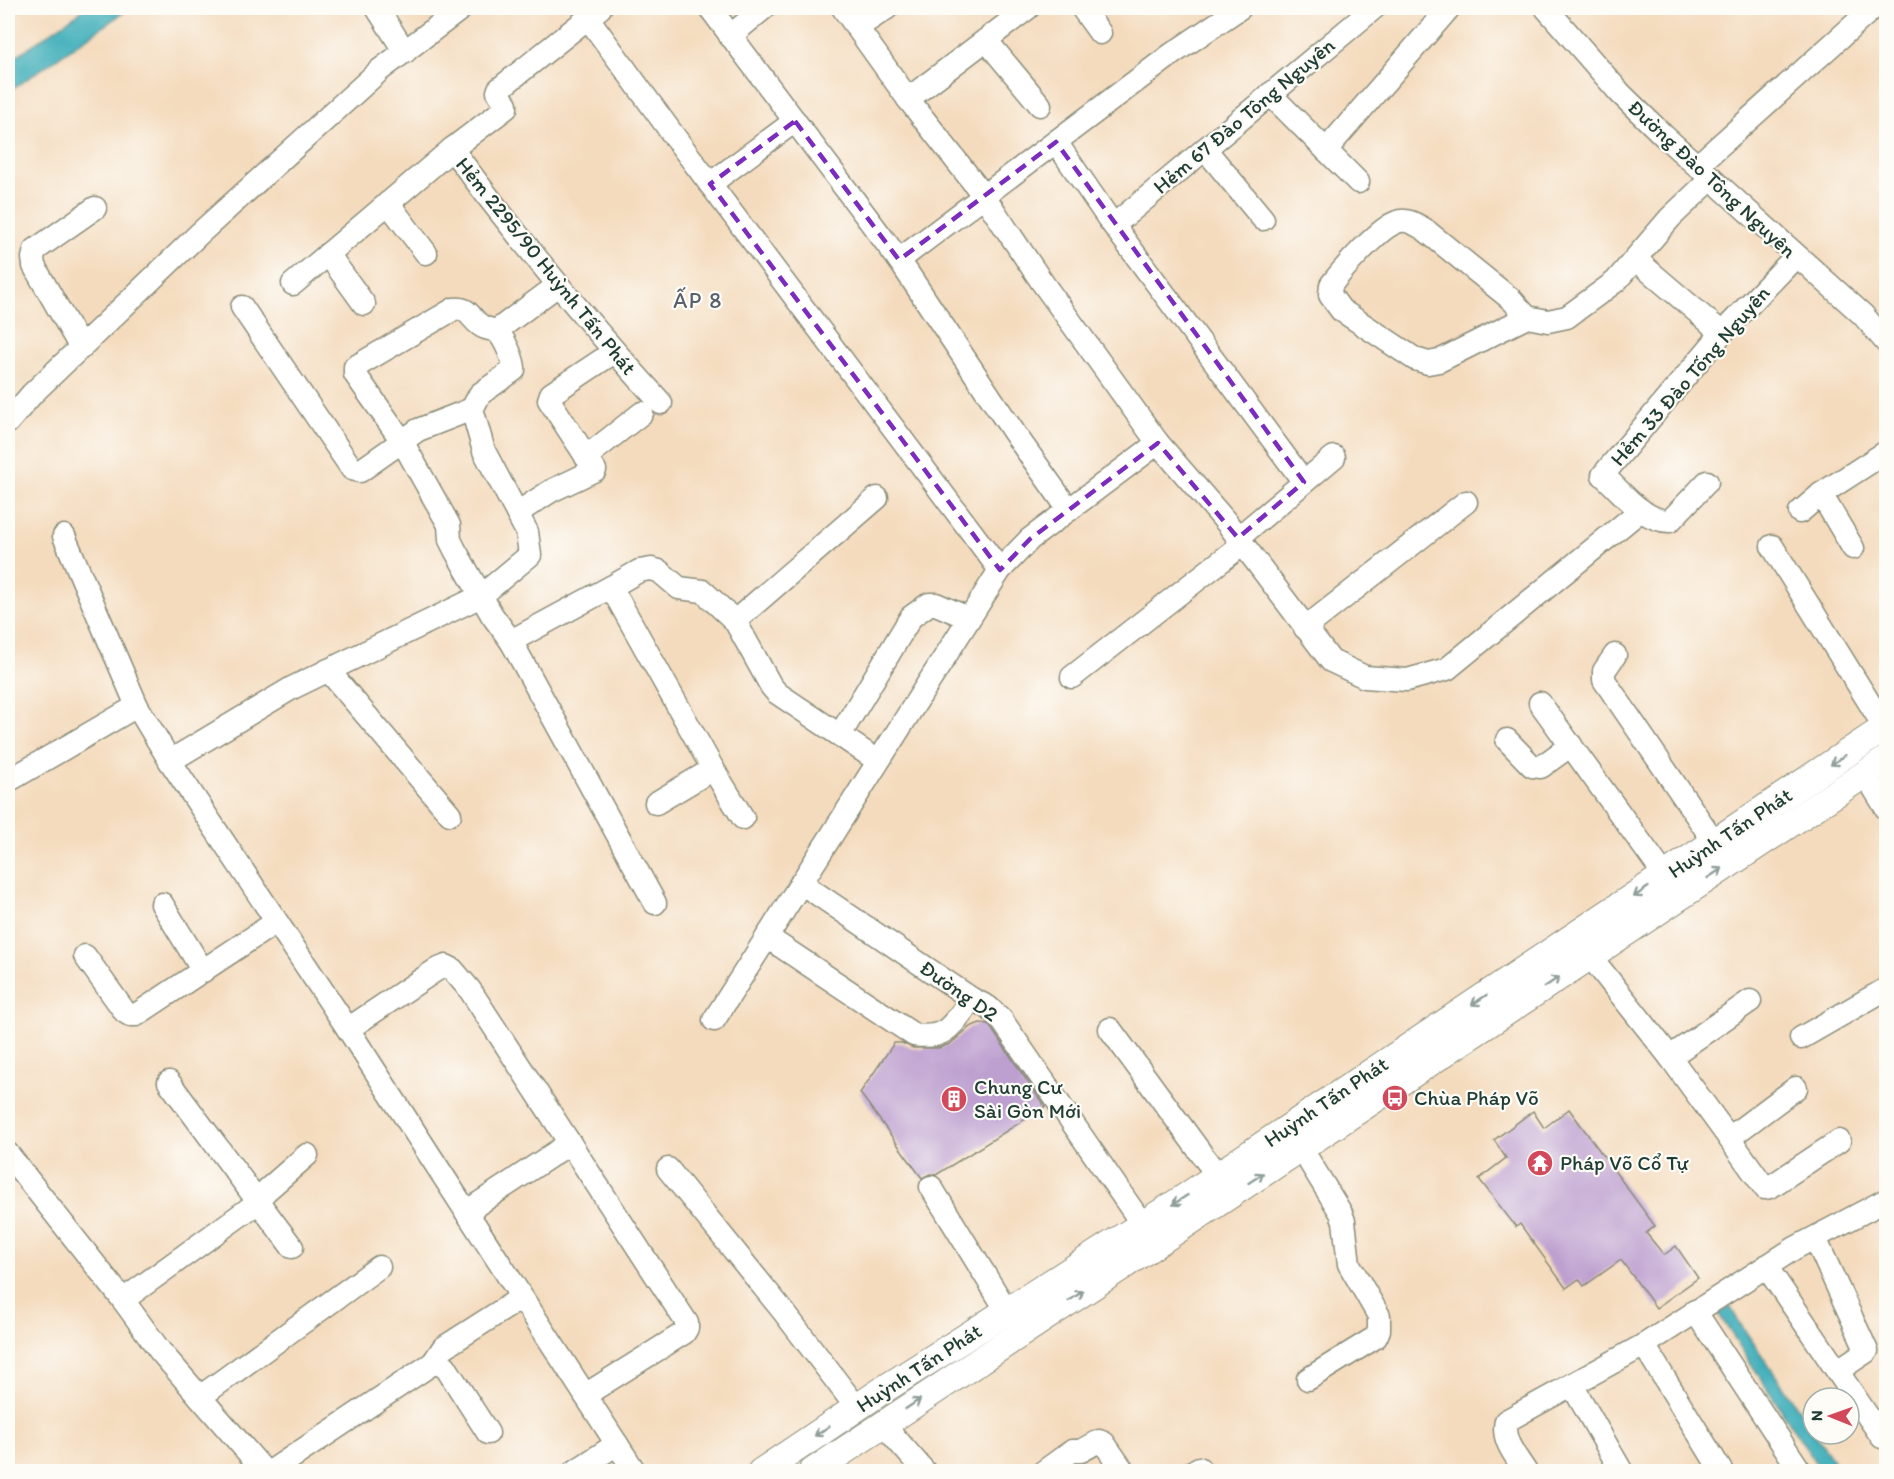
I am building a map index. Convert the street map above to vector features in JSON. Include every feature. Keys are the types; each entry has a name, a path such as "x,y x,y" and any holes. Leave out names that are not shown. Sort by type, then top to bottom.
{"main road":[{"name":"Huỳnh Tấn Phát","path":"812,1472 1301,1148 1427,1050 1665,876 1886,728"},
{"name":"Huỳnh Tấn Phát","path":"762,1472 1217,1175 1590,956 1876,767"}],"street":[{"path":"377,8 405,52"},
{"path":"8,422 32,394 199,234 380,70 462,8"},
{"path":"710,8 899,260 1015,434 1069,510"},
{"path":"730,36 764,8"},
{"path":"843,8 908,99 984,196 1158,443 1240,541 1331,661 1365,677 1407,680 1448,669 1641,510"},
{"path":"858,27 887,8"},
{"path":"908,99 1028,8"},
{"path":"1082,8 1100,33"},
{"path":"899,260 1172,54 1240,8"},
{"name":"Hẻm 67 Đào Tông Nguyên","path":"1114,225 1374,8"},
{"path":"1326,150 1449,8"},
{"name":"Đường Đào Tông Nguyên","path":"1546,8 1620,93 1863,315 1887,342"},
{"path":"1527,317 1439,362 1428,363 1415,359 1341,310 1330,295 1331,285 1337,276 1384,229 1398,221 1412,222 1424,229 1512,300 1527,317 1548,321 1567,317 1616,281 1670,218 1705,172 1874,8 1887,18"},
{"path":"452,149 506,108 498,92 499,89 594,13 710,184 1000,570"},
{"path":"986,40 1040,105"},
{"path":"1270,94 1358,182"},
{"path":"710,184 795,121"},
{"path":"1056,142 1114,225 1304,482"},
{"name":"Hẻm 2295/90 Huỳnh Tấn Phát","path":"293,284 452,149 499,213 614,352 651,408 586,457"},
{"path":"1205,149 1263,219"},
{"path":"388,203 426,253"},
{"path":"81,348 34,266 33,258 35,250 96,208"},
{"path":"328,254 364,304"},
{"name":"Hẻm 33 Đào Tống Nguyên","path":"1707,482 1670,521 1662,521 1648,516 1604,475 1722,333 1796,256"},
{"path":"1635,259 1722,333"},
{"path":"496,331 558,285"},
{"path":"243,307 352,469 360,471 402,441 418,430 472,409 480,394 515,368 500,334 478,325 468,311 461,308 454,309 355,367 354,374 402,441 449,525 450,540 481,596 511,641 655,903"},
{"path":"517,513 551,491 595,470 549,397 550,394 614,352"},
{"path":"170,761 292,688 481,596 530,555 528,532 484,451 472,409"},
{"path":"714,1020 1000,570 1030,539 1158,443"},
{"path":"1800,512 1821,495 1887,452"},
{"path":"1072,676 1240,541 1334,457"},
{"path":"1821,495 1853,548"},
{"path":"735,621 877,498"},
{"path":"1305,628 1466,502"},
{"path":"64,536 136,706 635,1472"},
{"path":"1773,546 1886,728"},
{"path":"511,641 639,570 659,571 679,588 703,591 735,621 777,693 878,761"},
{"path":"611,587 742,818"},
{"path":"840,735 911,617 929,604 936,604 969,618"},
{"path":"1616,655 1604,671 1604,680 1715,843"},
{"path":"328,670 450,814"},
{"path":"1540,703 1665,876"},
{"path":"8,781 136,706"},
{"path":"1507,740 1536,768 1541,767 1571,745"},
{"path":"1876,767 1887,808"},
{"path":"656,803 713,769"},
{"name":"Đường D2","path":"801,882 972,999 988,1007 1001,1019 1142,1224"},
{"path":"162,904 203,971"},
{"path":"85,956 125,1012 130,1016 136,1015 276,922"},
{"path":"767,937 914,1035 929,1037 944,1033 972,999"},
{"path":"1590,956 1670,1057 1765,1188 1770,1187 1839,1141"},
{"path":"348,1029 436,970 446,966 452,969 470,990 687,1323 684,1333 585,1395"},
{"path":"1801,1038 1887,988"},
{"path":"1670,1057 1750,1001"},
{"path":"1110,1029 1217,1175"},
{"path":"169,1082 292,1247"},
{"path":"1729,1138 1796,1088"},
{"path":"466,1212 570,1143"},
{"path":"1301,1148 1341,1214 1344,1221 1349,1264 1379,1316 1380,1323 1376,1337 1308,1379"},
{"path":"8,1154 123,1300 160,1351 265,1472"},
{"path":"123,1300 258,1202 267,1190 307,1155"},
{"path":"668,1169 783,1311 857,1408"},
{"path":"931,1187 1007,1311"},
{"path":"1526,1472 1505,1438 1506,1421 1644,1345 1766,1266 1887,1200"},
{"path":"1815,1238 1867,1351 1837,1371"},
{"path":"1766,1266 1882,1437"},
{"path":"200,1397 379,1267"},
{"path":"270,1472 433,1363 443,1348 521,1298"},
{"path":"1695,1311 1801,1472"},
{"path":"1644,1345 1718,1470"},
{"path":"433,1363 445,1366 488,1433"},
{"path":"1572,1385 1622,1472"},
{"path":"883,1424 925,1472"},
{"path":"1043,1472 1072,1451 1081,1451 1099,1441 1104,1443 1124,1472"},
{"path":"574,1472 617,1444"}],"highlighted area":[{"path":"795,121 899,260 1056,142 1304,482 1238,538 1158,443 1030,539 1000,570 710,184"}],"water":[{"path":"86,8 130,8 8,92 8,62"},
{"path":"1730,1306 1801,1412 1801,1440 1718,1313"},
{"path":"1805,1446 1823,1446 1840,1471 1821,1471"}],"building":[{"name":"Chung Cư Sài Gòn Mới","path":"980,1023 987,1024 991,1028 1045,1107 936,1175 930,1174 922,1178 860,1093 894,1043 902,1043 913,1048 939,1048 950,1044 970,1027"},
{"path":"1569,1109 1655,1226 1646,1233 1664,1255 1676,1246 1698,1278 1656,1308 1621,1260 1584,1286 1579,1279 1566,1288 1520,1224 1516,1227 1479,1179 1506,1158 1494,1140 1533,1111 1544,1128"}],"place":[{"name":"Chùa Pháp Võ","path":"1395,1098"},
{"name":"Chung Cư Sài Gòn Mới","path":"954,1099"},
{"name":"Pháp Võ Cổ Tự","path":"1540,1163"}],"district":[{"name":"ẤP 8","path":"698,300"}]}
